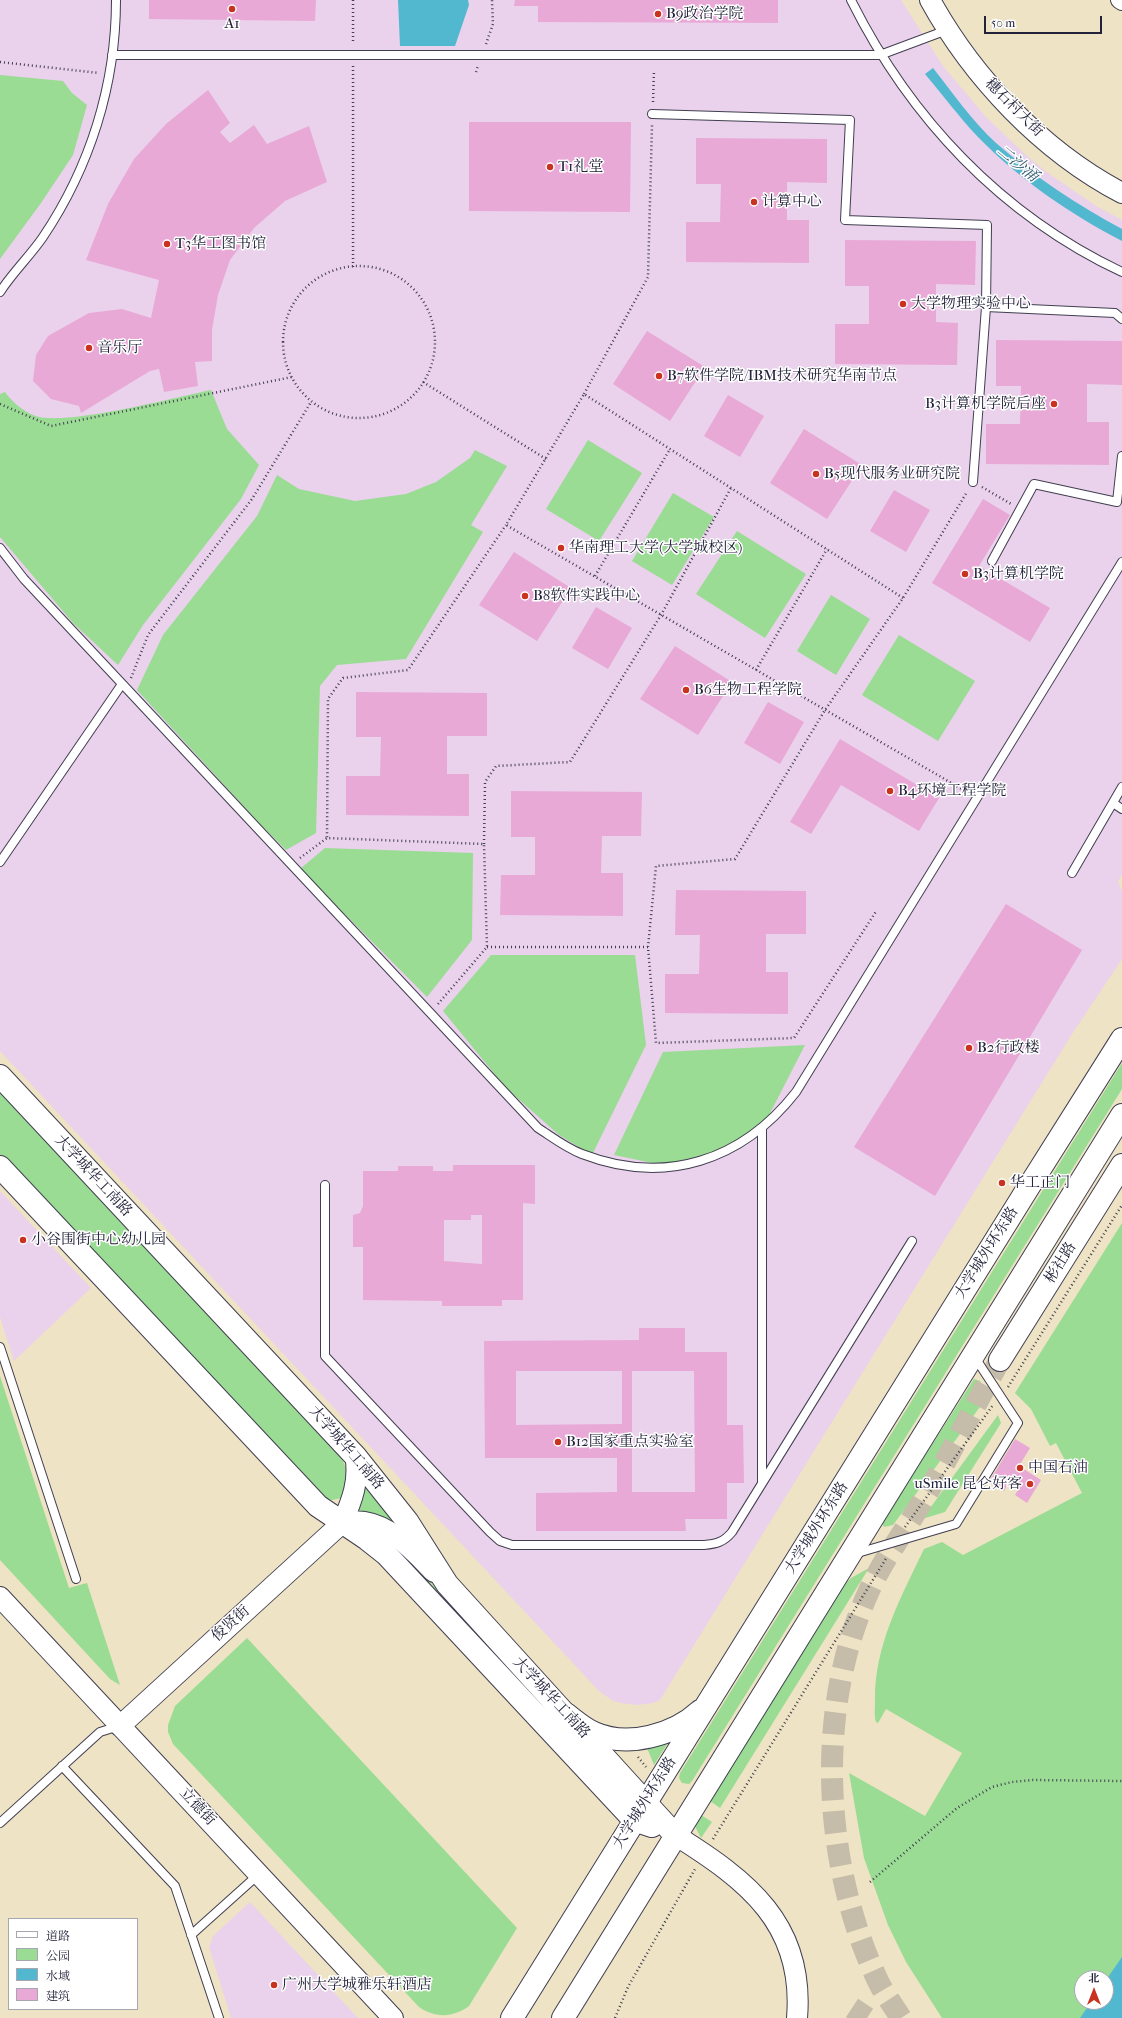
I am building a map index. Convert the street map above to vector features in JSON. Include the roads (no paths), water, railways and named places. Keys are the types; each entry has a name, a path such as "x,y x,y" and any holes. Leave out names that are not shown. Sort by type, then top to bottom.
{"main road":[{"name":"大学城外环东路","path":"512,2018 1122,1039"},
{"name":"大学城华工南路","path":"0,1076 355,1456 406,1521 447,1584 675,1835"},
{"path":"563,2018 1122,1115"},
{"name":"彬社路","path":"1000,1360 1122,1165"},
{"name":"大学城华工南路","path":"0,1167 310,1498 325,1512 367,1539 386,1554 634,1820 675,1835"},
{"path":"566,1714 594,1733 610,1738 636,1739 653,1736 682,1723 695,1715 709,1703"}],"street":[{"name":"穗石村大街","path":"930,0 948,30 990,85 1030,126 1073,161 1122,192"},
{"name":"俊贤街","path":"120,1726 342,1523 355,1487 357,1471 355,1456"},
{"path":"342,1523 360,1522 386,1529 397,1536 447,1584"},
{"name":"立德街","path":"0,1597 393,2018"},
{"name":"大学城华工南路","path":"675,1835 725,1868 757,1896 772,1914 787,1943 793,1964 798,1988 797,2018"}],"lane":[{"path":"0,292 42,238 76,180 101,112 112,55 116,0"},
{"path":"851,0 880,55 900,85 933,128 995,190 1061,239 1122,272"},
{"path":"112,55 880,55 948,30"},
{"path":"652,114 850,120 845,220 987,225 986,307 972,482"},
{"path":"986,307 1115,313 1122,320"},
{"path":"992,560 1034,484 1117,502 1122,456"},
{"path":"0,548 24,579 538,1128 581,1154 619,1165 652,1168 670,1167 708,1158 724,1152 762,1129 785,1106 804,1079 1122,562"},
{"path":"0,862 122,684"},
{"path":"1072,873 1122,787"},
{"path":"1113,803 1122,809"},
{"path":"762,1129 762,1482"},
{"path":"325,1185 325,1356 500,1541 512,1545 717,1544 725,1539 732,1532 912,1241"},
{"path":"0,1347 76,1579"},
{"path":"848,1556 956,1524 1018,1423 973,1354"},
{"path":"0,1823 100,1732 120,1726"},
{"path":"62,1766 175,1886 218,2018"},
{"path":"191,1935 258,1874"}],"water":[{"path":"398,0 468,0 469,5 455,46 400,46"},
{"name":"二沙涌","path":"933,68 971,116 996,143 1025,167 1056,189 1122,229 1122,241 1064,207 1010,167 978,137 925,74"},
{"path":"1122,1957 1122,2018 1080,2018 1086,2010 1114,2010 1113,1970"}],"tunnel":[{"path":"901,2018 880,1985 861,1940 846,1892 837,1841 832,1790 833,1739 839,1688 851,1639 873,1582 939,1473 1000,1360"},
{"path":"852,2008 867,2018"}],"place":[{"name":"A1","path":"232,9"},
{"name":"B9政治学院","path":"658,14"},
{"name":"T1礼堂","path":"550,167"},
{"name":"计算中心","path":"754,202"},
{"name":"T3华工图书馆","path":"167,244"},
{"name":"大学物理实验中心","path":"903,304"},
{"name":"音乐厅","path":"89,348"},
{"name":"B7软件学院/IBM技术研究华南节点","path":"659,376"},
{"name":"B3计算机学院后座","path":"1054,404"},
{"name":"B5现代服务业研究院","path":"816,474"},
{"name":"华南理工大学(大学城校区)","path":"561,548"},
{"name":"B3计算机学院","path":"965,574"},
{"name":"B8软件实践中心","path":"525,596"},
{"name":"B6生物工程学院","path":"686,690"},
{"name":"B4环境工程学院","path":"890,791"},
{"name":"B2行政楼","path":"969,1048"},
{"name":"华工正门","path":"1002,1183"},
{"name":"小谷围街中心幼儿园","path":"23,1240"},
{"name":"B12国家重点实验室","path":"558,1442"},
{"name":"中国石油","path":"1020,1468"},
{"name":"uSmile 昆仑好客","path":"1030,1484"},
{"name":"广州大学城雅乐轩酒店","path":"274,1985"}]}
